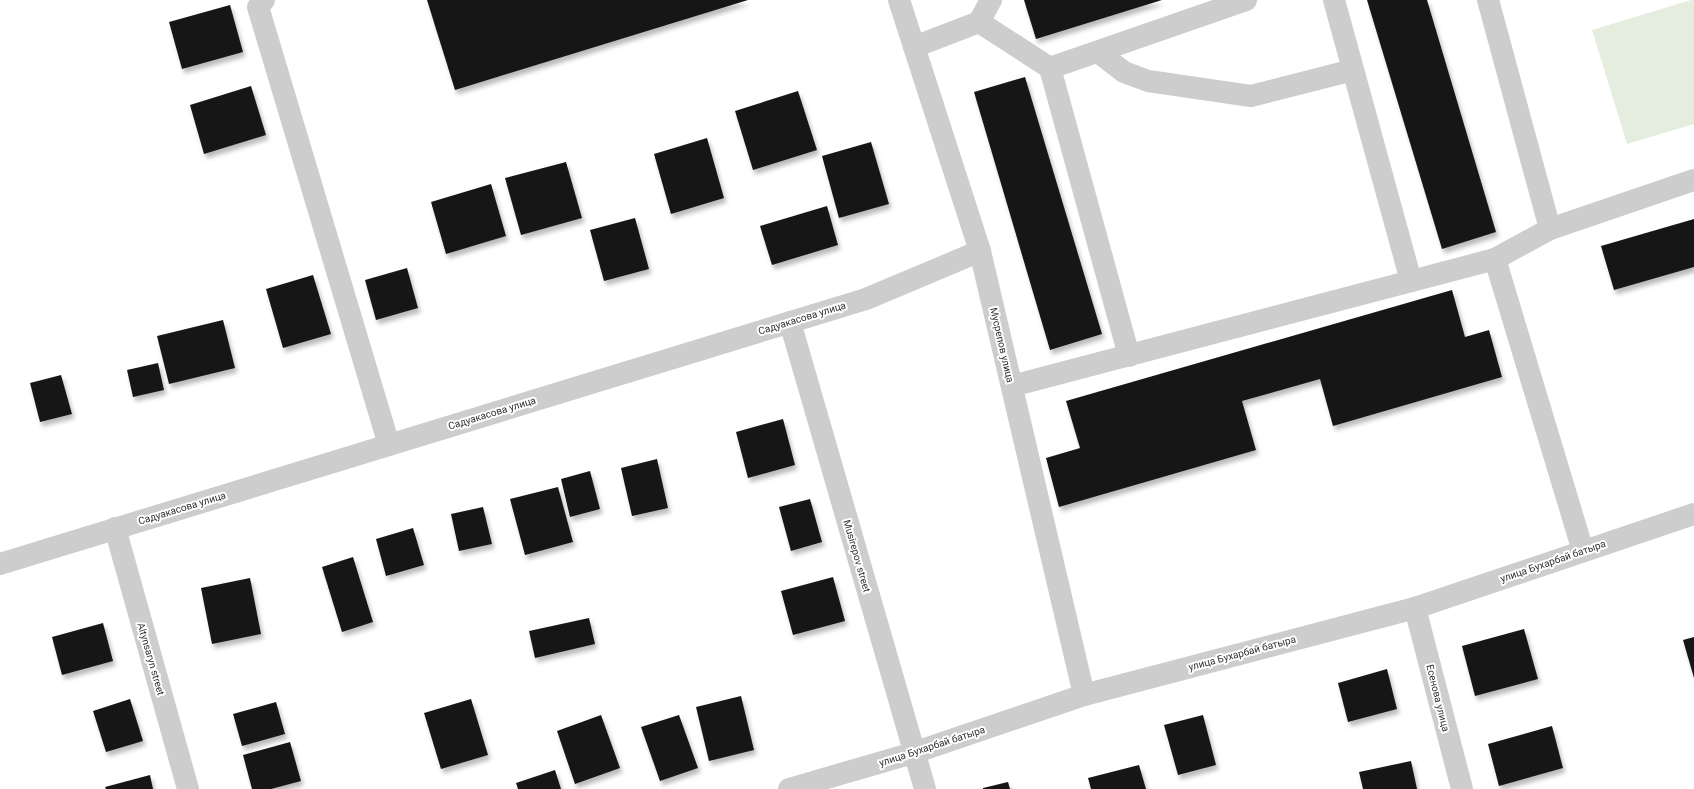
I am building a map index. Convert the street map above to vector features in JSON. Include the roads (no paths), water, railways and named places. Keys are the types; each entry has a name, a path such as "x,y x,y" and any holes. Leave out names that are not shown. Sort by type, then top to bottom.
{"street":[{"path":"264,0 258,7 389,444"},
{"name":"Мусрепов улица","path":"899,0 980,251 1084,695"},
{"path":"914,47 979,22 991,0"},
{"path":"1050,68 1246,0"},
{"path":"1334,0 1411,281"},
{"path":"1488,0 1550,229"},
{"path":"979,22 1050,68 1129,356"},
{"path":"1098,52 1124,72 1148,81 1251,96 1353,70"},
{"path":"1012,386 1495,259 1550,229 1694,180"},
{"name":"Садуакасова улица","path":"0,564 866,299 980,251"},
{"path":"1495,259 1583,551"},
{"name":"Musirepov street","path":"790,322 913,753 925,789"},
{"name":"улица Бухарбай батыра","path":"790,789 913,753 1084,695 1415,608 1694,514"},
{"name":"Altynsaryn street","path":"115,528 188,789"},
{"name":"Есенова улица","path":"1415,608 1462,789"}]}
